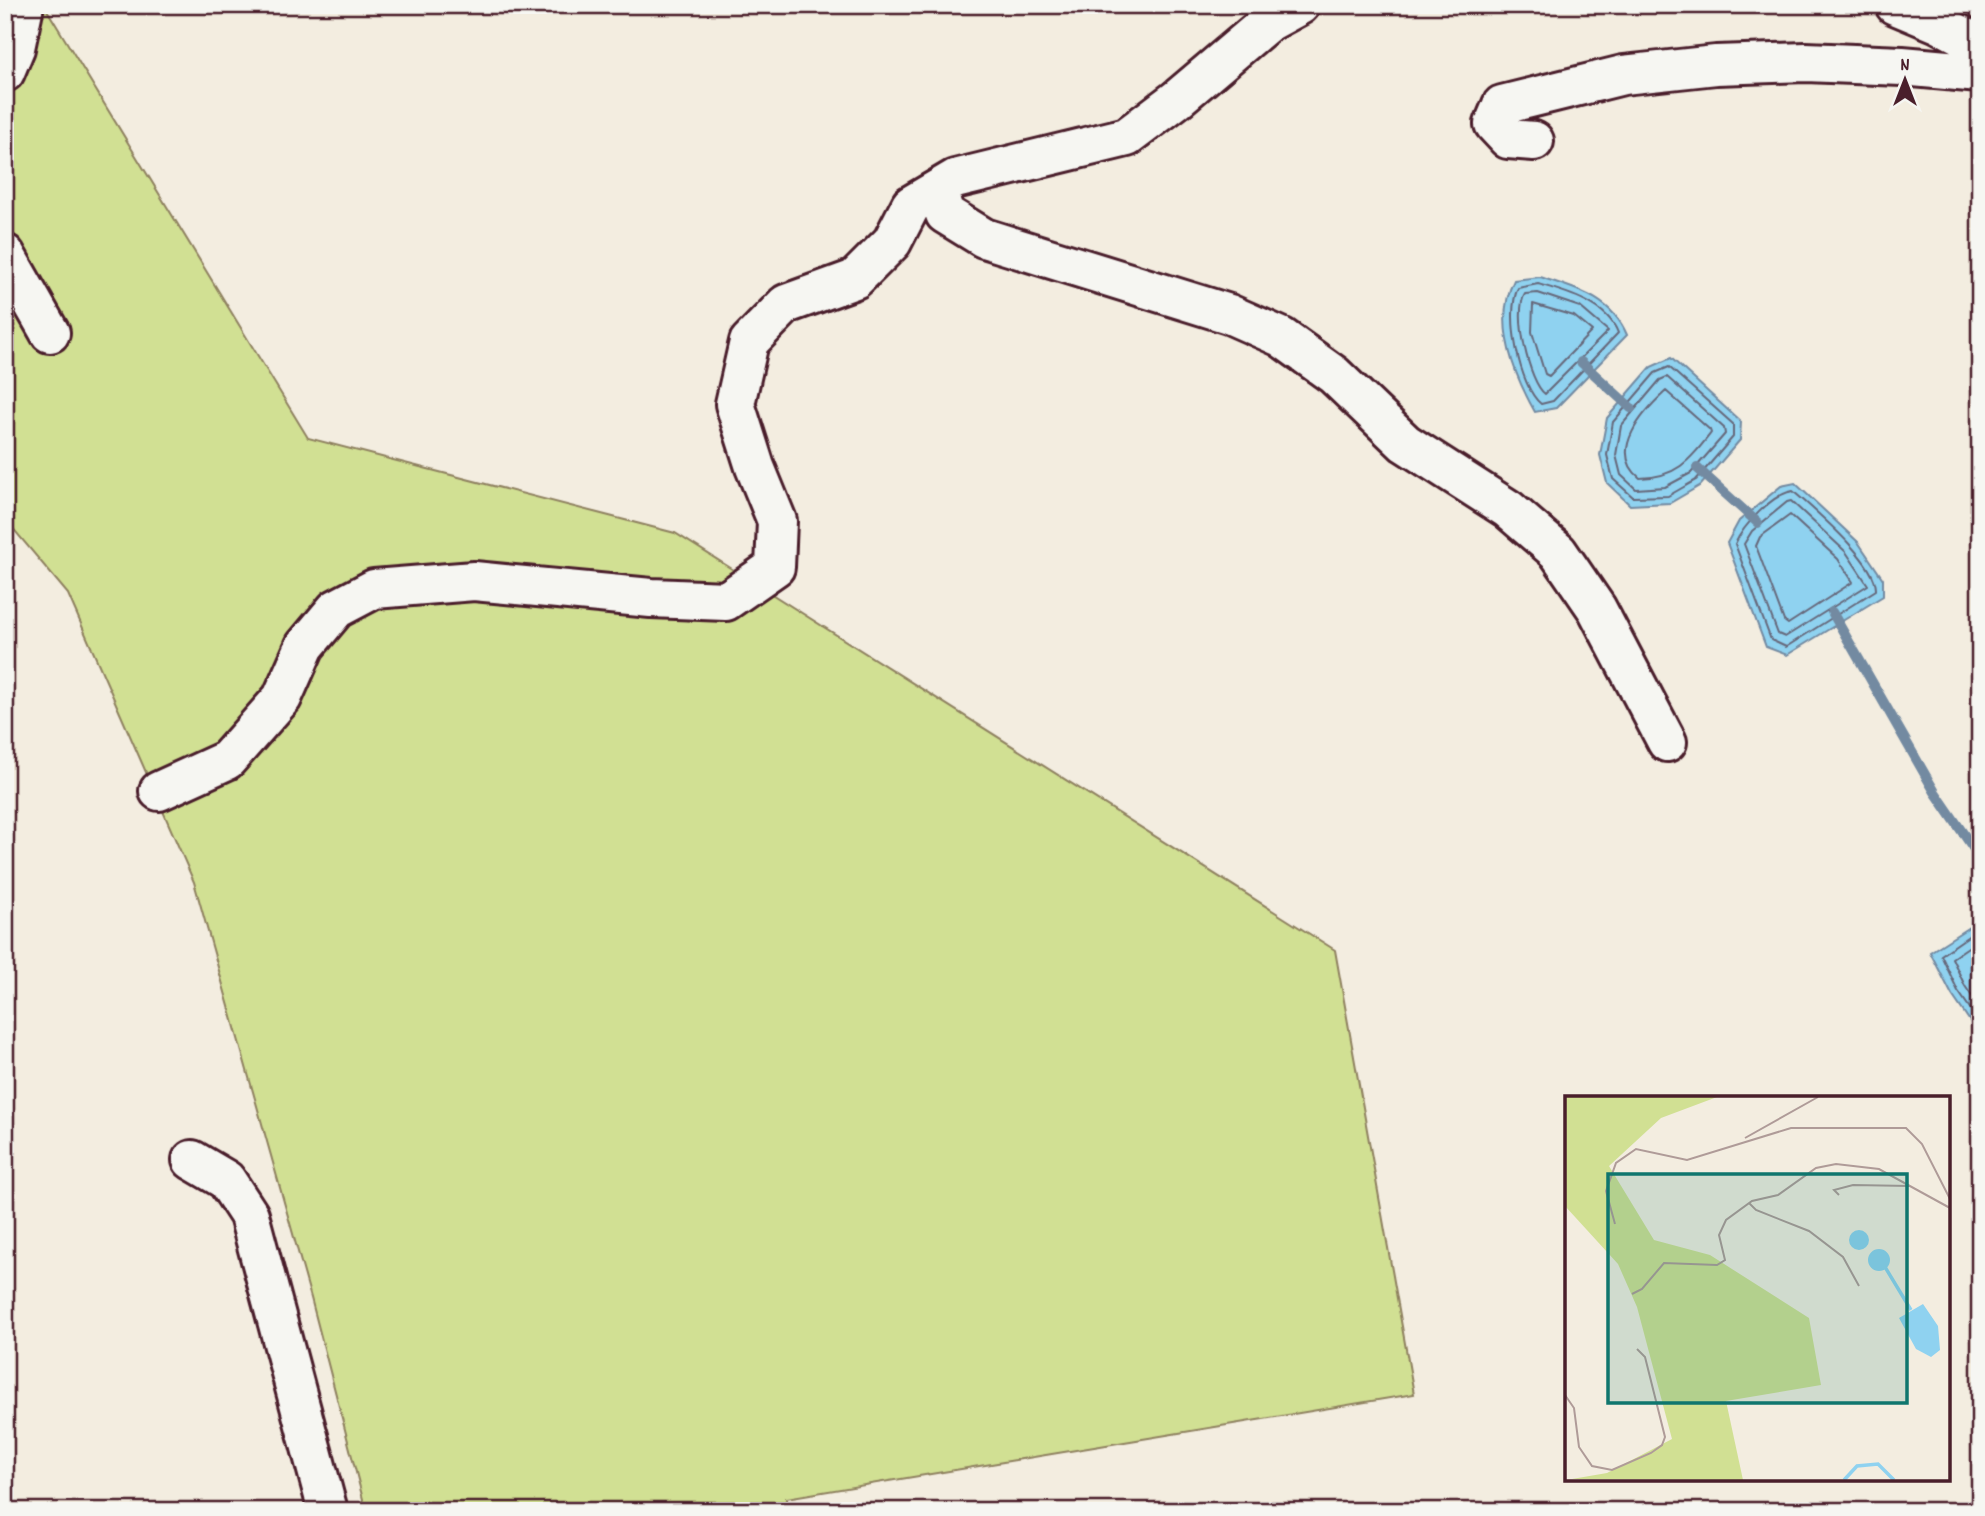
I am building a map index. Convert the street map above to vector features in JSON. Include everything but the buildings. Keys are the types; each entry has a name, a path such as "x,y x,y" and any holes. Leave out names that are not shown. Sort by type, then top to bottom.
{"street":[{"path":"5,72 15,48 24,5"},
{"path":"159,792 228,760 282,698 305,646 336,609 374,589 474,581 652,598 726,601 775,567 778,521 755,467 735,404 749,342 786,304 855,279 892,242 911,205 955,179 1127,137 1267,23 1300,5"},
{"path":"1895,5 1980,45"},
{"path":"1534,141 1508,139 1494,124 1502,105 1623,75 1716,65 1806,62 1980,73"},
{"path":"937,190 945,214 984,239 1229,314 1280,337 1335,375 1405,443 1508,509 1558,552 1597,609 1667,742"},
{"path":"5,254 50,333"},
{"path":"192,1160 226,1180 249,1215 328,1511"}],"green space":[{"path":"5,5 44,5 308,438 675,533 1335,950 1414,1394 786,1498 788,1511 366,1511 311,1298 194,882 68,594 5,519"}],"water":[{"path":"1540,277 1591,296 1602,303 1620,322 1627,335 1556,408 1535,412 1513,364 1508,347 1505,313 1514,280"},
{"path":"1671,358 1741,422 1740,440 1701,485 1670,503 1630,505 1607,483 1600,455 1607,418 1651,367"},
{"path":"1795,483 1858,542 1883,579 1883,596 1787,655 1766,647 1727,543 1739,521 1781,486"},
{"path":"1980,920 1980,1036 1952,995 1930,952"}],"waterway":[{"path":"1581,362 1631,408"},
{"path":"1697,468 1758,523"},
{"path":"1832,612 1935,792 1980,858"}]}
